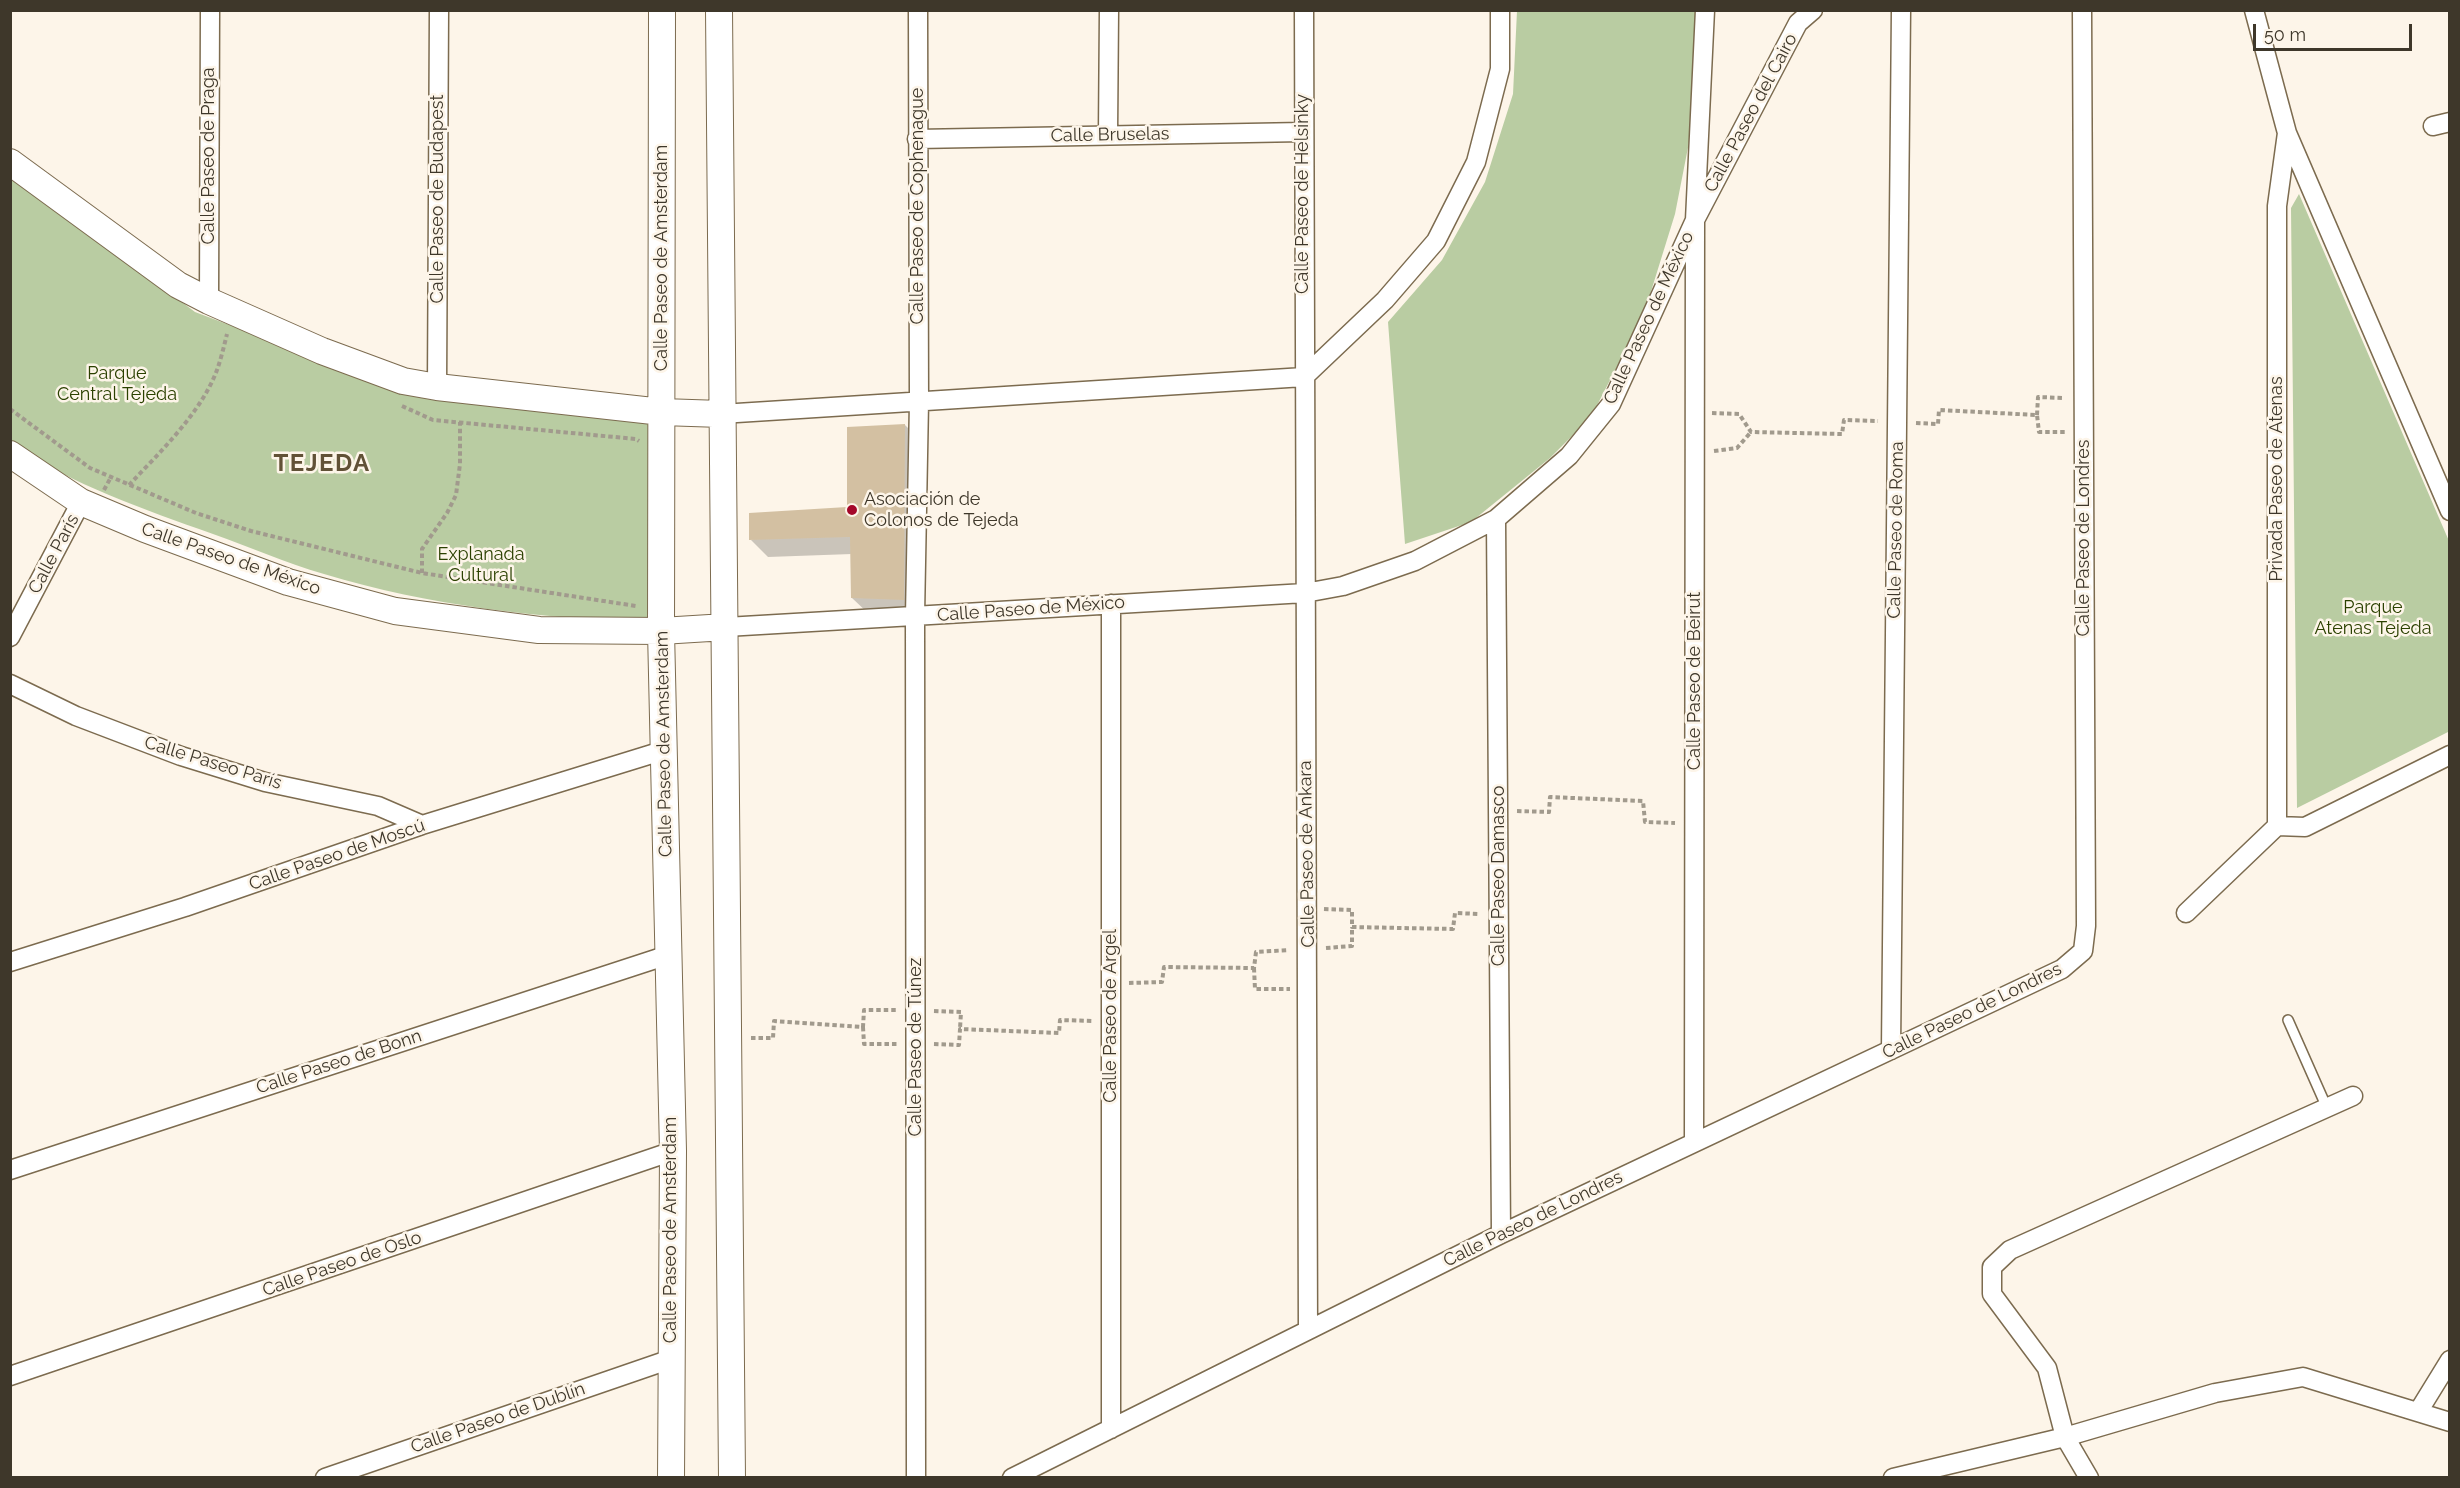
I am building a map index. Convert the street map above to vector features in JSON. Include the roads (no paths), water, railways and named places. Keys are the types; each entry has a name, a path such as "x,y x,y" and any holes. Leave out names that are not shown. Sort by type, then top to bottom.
{"main road":[{"name":"Calle Paseo de Amsterdam","path":"662,10 661,631 673,1151 671,1478"},
{"path":"719,10 732,1478"},
{"path":"10,162 178,285 322,351 403,381 437,387 662,412 721,414"},
{"name":"Calle Paseo de México","path":"10,454 81,502 145,529 288,582 394,610 539,630 661,631 726,627"}],"street":[{"name":"Calle Paseo de Praga","path":"209,301 210,10"},
{"name":"Calle Paseo de Budapest","path":"437,387 439,10"},
{"name":"Calle Paseo de Cophenague","path":"915,616 919,402 918,10"},
{"path":"1108,134 1109,10"},
{"name":"Calle Paseo de Helsinky","path":"1304,10 1304,377"},
{"path":"721,414 1304,377 1385,300 1436,241 1476,162 1500,69 1500,10"},
{"name":"Calle Paseo de México","path":"726,627 1305,593 1343,586 1415,561 1496,519 1569,456 1611,405 1695,220 1705,10"},
{"name":"Calle Paseo del Cairo","path":"1695,220 1798,23 1813,10"},
{"name":"Calle Paseo de Roma","path":"1891,1050 1901,10"},
{"name":"Calle Paseo de Londres","path":"1012,1478 1501,1234 2062,969 2083,951 2086,926 2082,10"},
{"name":"Privada Paseo de Atenas","path":"2253,10 2287,133 2450,511"},
{"name":"Calle Bruselas","path":"917,139 1303,132"},
{"name":"Privada Paseo de Atenas","path":"2277,826 2277,206 2287,133"},
{"path":"2279,192 2311,187"},
{"name":"Calle Paseo de Beirut","path":"1694,1142 1695,220"},
{"name":"Calle Paseo de Ankara","path":"1304,377 1308,1330"},
{"name":"Calle París","path":"10,637 81,502"},
{"name":"Calle Paseo Damasco","path":"1496,519 1501,1234"},
{"name":"Calle Paseo de Argel","path":"1110,1429 1111,604"},
{"name":"Calle Paseo de Túnez","path":"915,616 916,1478"},
{"name":"Calle Paseo París","path":"10,684 76,716 181,756 265,782 378,806 422,825"},
{"name":"Calle Paseo de Moscú","path":"10,962 185,907 422,825 665,750"},
{"path":"2186,913 2277,826 2305,827 2450,755"},
{"name":"Calle Paseo de Bonn","path":"10,1170 668,956"},
{"path":"2089,1478 2065,1437 2047,1368 1992,1294 1992,1267 2010,1250 2353,1096"},
{"name":"Calle Paseo de Oslo","path":"10,1376 673,1151"},
{"name":"Calle Paseo de Dublín","path":"325,1478 671,1359"},
{"path":"2418,1412 2450,1360"},
{"path":"1893,1478 2065,1437 2215,1393 2302,1377 2450,1422"}],"lane":[{"path":"2288,1020 2327,1108"}],"place":[{"name":"Asociación de Colonos de Tejeda","path":"852,510"}],"district":[{"name":"TEJEDA","path":"322,464"}],"park label":[{"name":"Parque Central Tejeda","path":"117,384"},
{"name":"Explanada Cultural","path":"481,565"},
{"name":"Parque Atenas Tejeda","path":"2373,618"}]}
